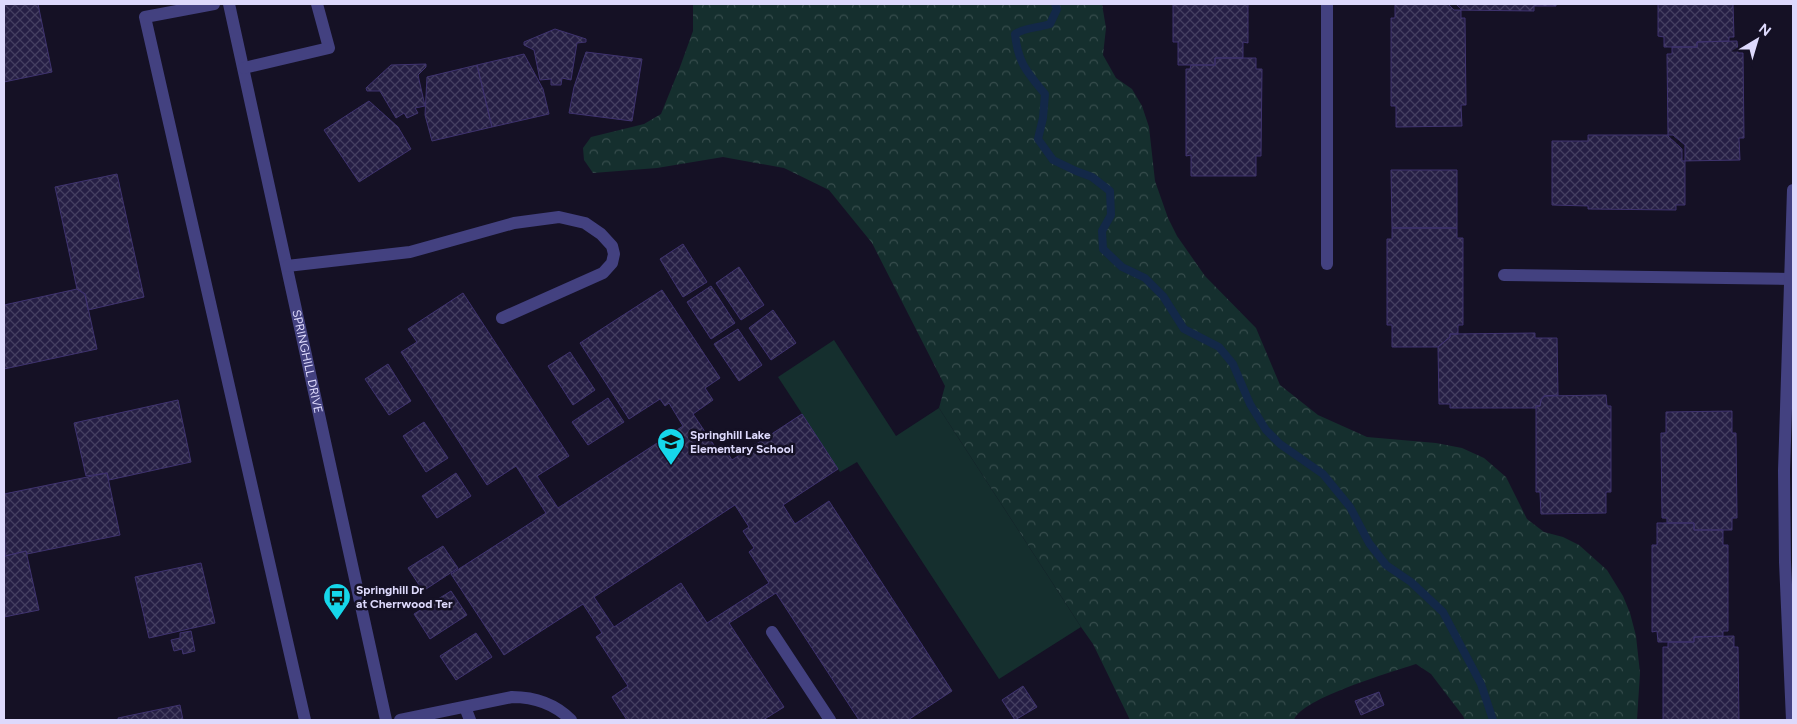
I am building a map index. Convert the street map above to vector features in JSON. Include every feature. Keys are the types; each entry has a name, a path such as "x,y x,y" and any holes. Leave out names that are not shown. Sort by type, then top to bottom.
{"street":[{"path":"214,4 146,17 305,720"},
{"name":"SPRINGHILL DRIVE","path":"229,4 288,266 386,720"},
{"path":"244,68 328,48 317,4"},
{"path":"1327,264 1328,4"},
{"path":"1792,720 1785,562 1784,489 1792,279 1793,190"},
{"path":"288,266 410,252 514,223 559,217 585,223 601,234 612,246 614,254 612,263 603,273 502,318"},
{"path":"1504,275 1792,279"},
{"path":"772,632 830,720"},
{"path":"400,720 512,697 524,697 554,706 571,720"},
{"path":"465,707 470,720"}],"green space":[{"path":"693,4 1102,4 1106,28 1103,55 1116,78 1132,89 1142,106 1149,127 1155,181 1168,218 1177,236 1205,276 1256,328 1280,385 1318,415 1367,437 1436,443 1462,448 1484,458 1506,477 1527,519 1544,532 1563,537 1579,545 1607,570 1623,596 1636,636 1640,673 1637,720 1465,720 1431,674 1416,664 1369,679 1330,695 1313,703 1294,720 1130,720 1093,644 939,408 945,386 872,243 829,190 784,168 723,157 657,168 593,173 584,160 583,148 591,137 644,124 661,114 693,31"},
{"path":"834,340 896,436 939,408 1081,627 999,679 857,462 840,472 778,377"}],"building":[{"path":"4,4 38,4 52,72 4,82"},
{"path":"1173,4 1248,4 1248,43 1243,42 1243,58 1215,58 1215,65 1178,65 1178,42 1173,42"},
{"path":"1395,4 1456,4 1461,9 1461,18 1465,18 1466,105 1461,105 1462,126 1396,127 1396,106 1391,106 1391,18 1395,18"},
{"path":"1448,4 1556,4 1556,6 1534,6 1534,11 1454,10"},
{"path":"1658,4 1733,4 1734,37 1729,37 1729,41 1697,42 1697,47 1664,47 1664,37 1658,36"},
{"path":"555,29 586,39 586,42 577,43 571,80 562,78 561,85 551,85 551,79 540,80 534,50 524,45 524,42"},
{"path":"1737,41 1738,53 1743,53 1744,138 1739,138 1740,160 1682,161 1682,149 1668,136 1667,54 1672,54 1672,47 1697,47 1697,42"},
{"path":"586,52 642,59 632,121 569,113 574,87"},
{"path":"524,54 543,89 549,114 492,127 477,65"},
{"path":"1215,58 1256,58 1256,69 1262,69 1261,156 1256,156 1256,176 1191,176 1191,155 1186,156 1186,69 1190,69 1191,65 1215,65"},
{"path":"426,64 426,67 418,75 425,106 415,108 418,113 407,118 404,113 396,118 380,91 367,91 366,88 391,65"},
{"path":"477,65 492,127 432,141 425,115 427,77"},
{"path":"369,101 398,127 411,149 359,182 324,130"},
{"path":"1588,135 1673,135 1685,145 1685,205 1676,205 1676,210 1588,209 1588,206 1552,205 1552,141 1588,141"},
{"path":"1391,170 1457,170 1457,228 1392,228"},
{"path":"117,174 144,297 88,310 85,294 77,289 55,187"},
{"path":"1392,228 1457,228 1457,238 1463,238 1463,325 1458,325 1458,334 1450,334 1450,337 1438,347 1392,347 1392,325 1387,325 1387,239 1392,239"},
{"path":"683,244 707,282 683,297 660,259"},
{"path":"739,267 764,305 741,320 716,283"},
{"path":"711,286 735,323 711,339 687,302"},
{"path":"77,289 85,294 97,349 4,369 4,305"},
{"name":"Springhill Lake Elementary School","path":"662,290 720,378 705,388 713,400 693,414 718,451 724,447 732,460 802,414 838,469 783,505 795,524 829,501 952,691 908,720 859,720 776,593 729,623 784,707 763,720 627,720 612,697 628,686 596,637 602,633 583,604 504,655 451,574 546,513 516,466 487,485 401,352 417,342 408,329 463,293 569,456 537,476 558,508 683,426 669,403 665,406 660,399 629,419 580,343","holes":["735,505 749,527 743,531 754,548 749,552 769,583 707,623 681,583 614,627 594,597"]},
{"path":"773,310 796,343 771,360 749,328"},
{"path":"738,329 762,365 739,381 714,344"},
{"path":"1535,333 1535,338 1557,338 1558,395 1544,396 1540,406 1536,406 1536,408 1450,408 1450,404 1439,404 1438,347 1450,337 1450,334"},
{"path":"570,352 595,390 573,405 548,366"},
{"path":"388,364 411,401 389,415 365,379"},
{"path":"1606,395 1607,406 1611,406 1611,492 1606,492 1606,513 1541,514 1540,492 1536,492 1536,406 1540,406 1544,396"},
{"path":"608,398 624,422 588,445 572,422"},
{"path":"178,400 191,462 109,480 107,473 86,476 74,423"},
{"path":"1732,411 1732,433 1736,433 1737,518 1732,518 1732,530 1694,530 1694,523 1667,523 1667,518 1662,518 1661,433 1666,433 1666,412"},
{"path":"424,422 448,458 426,472 403,436"},
{"path":"107,473 120,535 27,554 26,551 5,556 4,494"},
{"path":"456,473 471,496 437,518 422,496"},
{"path":"1657,523 1694,523 1694,530 1723,530 1723,545 1728,545 1728,631 1723,631 1723,636 1694,637 1694,642 1658,642 1657,631 1652,632 1652,545 1657,545"},
{"path":"443,546 458,568 423,591 408,568"},
{"path":"26,551 39,610 4,617 4,552 5,556"},
{"path":"201,563 215,623 149,638 135,577"},
{"path":"451,591 467,615 430,639 414,614"},
{"path":"191,631 195,651 183,654 182,649 174,651 171,640 180,638 180,633"},
{"path":"476,633 492,657 456,680 440,656"},
{"path":"1734,636 1734,647 1738,647 1739,720 1663,720 1663,647 1668,647 1668,642 1694,642 1694,637"},
{"path":"1023,686 1037,707 1015,720 1002,700"},
{"path":"1379,692 1384,705 1361,715 1355,701"},
{"path":"180,705 183,720 118,720 118,718"}],"waterway":[{"path":"1055,4 1057,9 1050,24 1023,30 1015,34 1016,44 1024,67 1045,94 1043,118 1038,139 1053,160 1092,177 1110,191 1111,215 1102,231 1103,249 1122,267 1145,278 1163,296 1184,329 1219,347 1233,364 1250,404 1266,430 1280,444 1323,474 1350,507 1369,543 1386,565 1411,582 1443,612 1481,684 1493,720"}],"place":[{"name":"Springhill Lake Elementary School","path":"671,466"},
{"name":"Springhill Dr at Cherrwood Ter","path":"337,621"}]}
